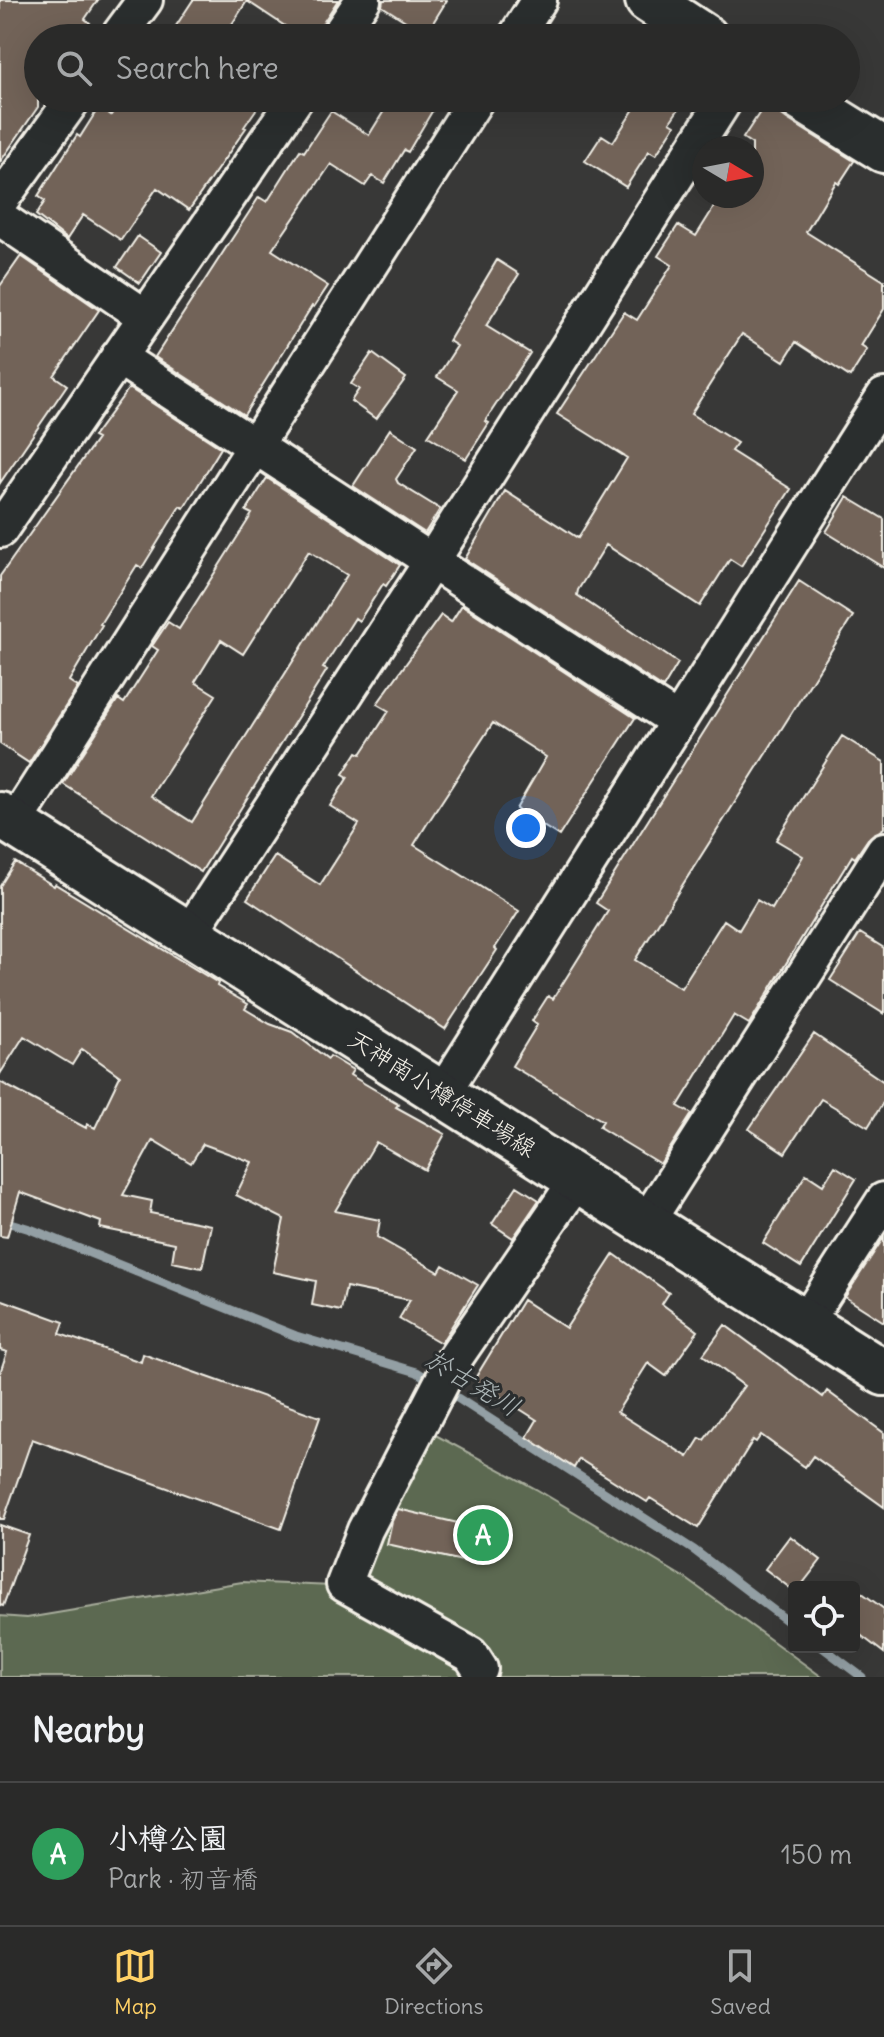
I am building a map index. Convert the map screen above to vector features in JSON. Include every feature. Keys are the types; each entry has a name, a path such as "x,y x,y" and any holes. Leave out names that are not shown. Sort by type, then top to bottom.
{"main road":[{"path":"648,0 685,24"},
{"path":"823,112 884,150"},
{"name":"天神南小樽停車場線","path":"7,819 884,1373"}],"street":[{"path":"127,24 145,0"},
{"path":"347,24 363,0"},
{"path":"524,24 539,0"},
{"path":"0,201 64,112"},
{"path":"0,530 286,112"},
{"path":"7,819 255,446 468,112"},
{"path":"189,934 432,561 717,112"},
{"path":"0,218 146,317"},
{"path":"118,357 677,721"},
{"path":"442,1094 884,396"},
{"path":"646,1223 884,850"},
{"path":"480,1669 471,1655 344,1584 365,1530 451,1364 577,1180"},
{"path":"805,1323 884,1200"}],"green space":[{"path":"402,1417 536,1489 688,1580 822,1677 0,1677 0,1616 27,1618 242,1582 333,1586"}],"building":[{"path":"0,0 98,0 85,19 89,24 24,24 24,112 35,112 0,162"},
{"path":"193,0 338,0 322,24 282,24 247,1 232,24 177,24"},
{"path":"383,0 447,0 432,24 410,24 382,6"},
{"path":"96,112 111,115 113,112 254,112 189,210 157,188 121,240 83,215 67,239 36,215 45,201 38,196 77,135 80,137"},
{"path":"330,112 369,135 383,112 432,112 408,152 404,150 384,183 372,176 365,186 331,164 272,250 328,286 312,306 244,415 155,357 259,197 267,202 300,150 304,152"},
{"path":"632,112 677,112 670,122 675,125 656,155 649,151 626,187 585,161 602,135 613,142"},
{"path":"760,112 778,112 854,161 839,184 836,182 806,232 884,281 884,309 861,346 867,350 850,377 796,342 784,361 742,334 691,414 737,443 731,451 791,489 741,566 730,559 700,606 606,545 578,590 577,595 678,663 663,688 465,559 505,491 578,538 627,458 557,414 624,312 637,320 672,265 658,256 678,225 696,236 714,208 764,208 764,136 744,136"},
{"path":"138,236 161,252 140,283 117,267"},
{"path":"21,256 99,310 54,376 67,385 0,483 0,286"},
{"path":"497,260 519,274 486,326 530,353 485,421 489,423 466,459 428,436 458,390 437,377 457,346 449,341"},
{"path":"372,353 406,378 376,419 351,401 359,389 351,384"},
{"path":"129,388 221,448 184,508 180,506 142,568 137,565 100,624 69,681 78,687 29,763 0,744 0,576 97,439 93,437"},
{"path":"390,429 417,447 396,479 398,483 440,509 425,533 353,486"},
{"path":"267,478 400,565 386,586 383,584 359,621 355,618 323,668 327,670 201,872 63,784 118,699 124,703 158,650 152,646 168,622 179,629 252,514 246,511","holes":["309,551 347,575 192,822 151,796 216,695 195,682 221,640 243,654"]},
{"path":"847,497 884,519 884,568 826,532"},
{"path":"799,581 853,616 635,960 681,988 724,920 739,930 757,900 772,909 803,856 776,840 842,736 884,762 884,828 868,839 855,858 852,856 749,1024 734,1015 678,1106 692,1114 660,1164 599,1127 603,1121 512,1066 537,1025 532,1021 548,996 553,999 608,911 596,903"},
{"path":"462,605 635,718 559,836 516,809 546,757 493,723 414,845 519,911 445,1029 247,899 275,856 320,885 359,824 330,806 348,777 343,774 357,752 361,754 389,711 377,704 441,615 451,622"},
{"path":"15,862 218,983 217,986 248,1004 245,1009 270,1024 292,1032 328,1059 330,1056 353,1070 350,1075 399,1104 396,1107 445,1134 425,1170 376,1142 335,1211 380,1220 377,1237 439,1272 443,1265 478,1285 441,1343 399,1319 410,1300 346,1287 341,1311 312,1305 316,1281 273,1272 284,1219 236,1195 252,1162 203,1144 191,1163 153,1140 123,1195 152,1201 150,1213 211,1225 202,1268 172,1262 175,1243 100,1228 101,1222 20,1192 7,1237 0,1236 0,1082 86,1128 87,1124 95,1128 120,1076 82,1049 72,1065 24,1036 0,1074 0,886"},
{"path":"860,933 884,948 884,1014 830,980"},
{"path":"814,1034 884,1082 884,1101 868,1127 821,1099 785,1153 749,1129"},
{"path":"835,1166 856,1179 801,1267 763,1243 806,1174 823,1185"},
{"path":"517,1186 539,1200 513,1238 492,1224"},
{"path":"884,1237 884,1322 845,1297"},
{"path":"614,1254 669,1293 662,1304 698,1331 666,1376 648,1363 617,1412 688,1457 744,1386 703,1355 725,1325 823,1397 827,1391 884,1433 884,1507 813,1456 805,1467 761,1435 756,1442 753,1440 698,1528 650,1498 647,1502 579,1459 574,1468 527,1437 537,1420 474,1380 523,1300 566,1328"},
{"path":"0,1299 64,1322 60,1334 141,1362 143,1354 320,1417 281,1529 32,1439 4,1519 0,1519 0,1373 7,1352 0,1350"},
{"path":"398,1509 475,1527 467,1562 387,1544"},
{"path":"0,1525 29,1535 3,1606 0,1605"},
{"path":"790,1536 821,1560 805,1581 788,1581 788,1586 765,1569"},
{"path":"860,1591 884,1609 884,1653 860,1635"}],"waterway":[{"name":"於古発川","path":"0,1220 30,1229 296,1336 417,1372 694,1550 788,1621"},
{"name":"於古発川","path":"830,1653 862,1677"}],"place":[{"name":"小樽公園","path":"483,1535"}]}
